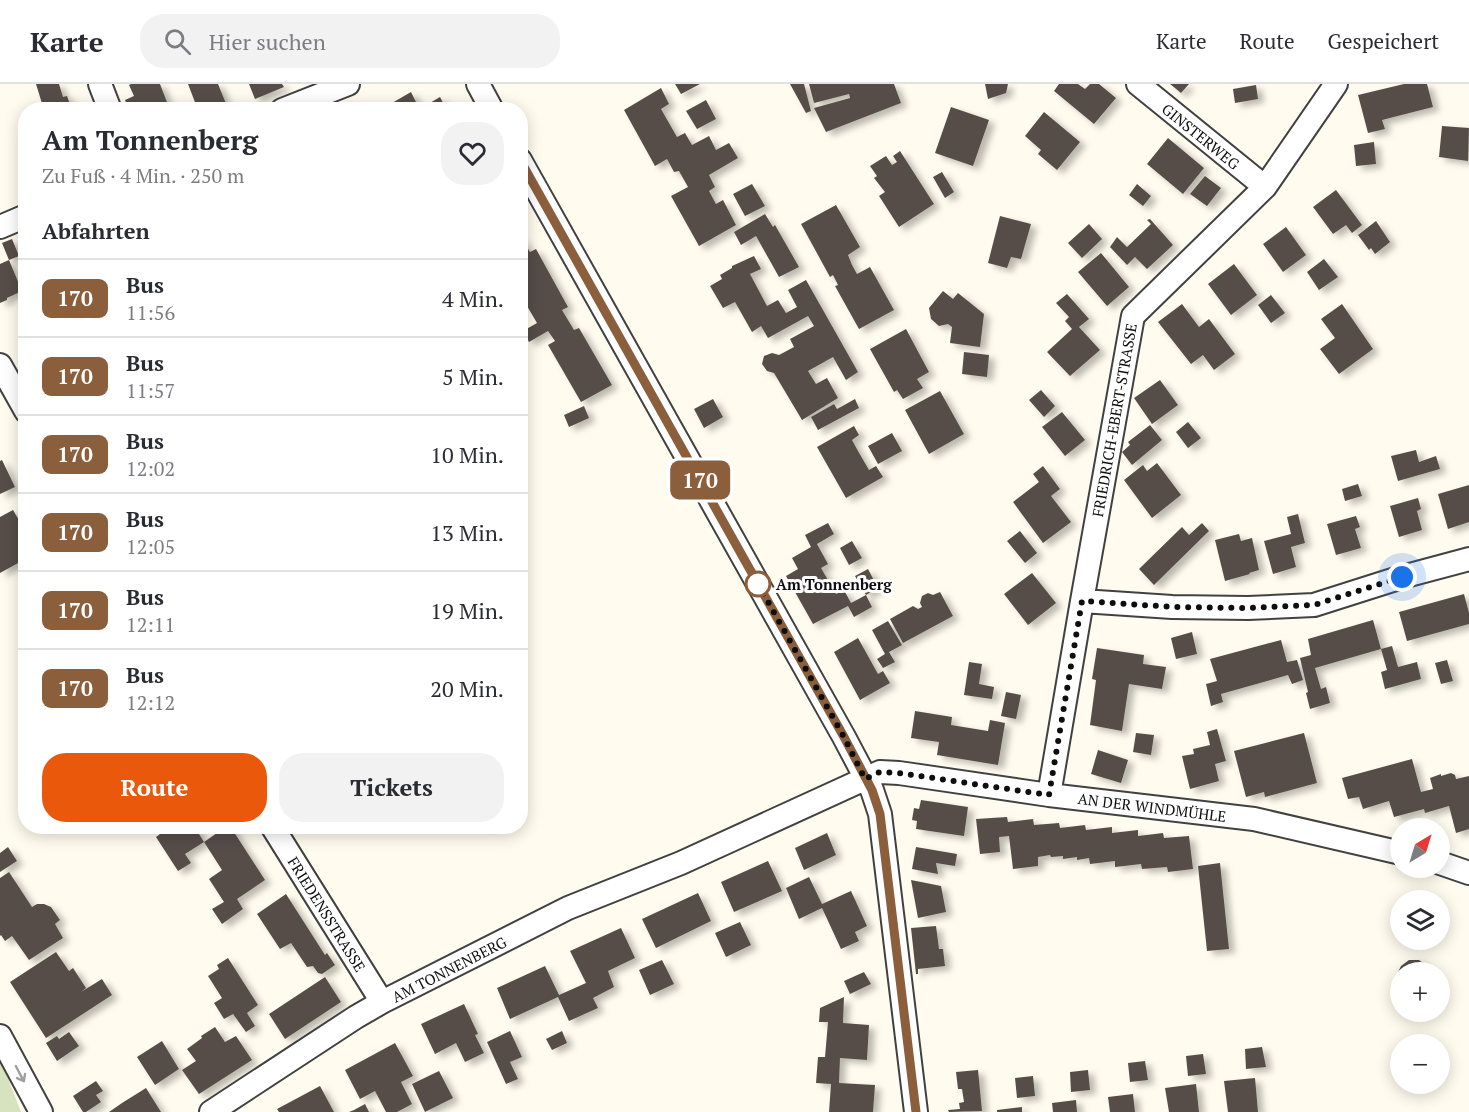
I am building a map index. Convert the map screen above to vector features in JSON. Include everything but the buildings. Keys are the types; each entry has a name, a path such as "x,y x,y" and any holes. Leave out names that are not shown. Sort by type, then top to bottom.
{"street":[{"path":"100,84 107,102"},
{"path":"302,102 348,84"},
{"path":"478,84 488,102"},
{"name":"GINSTERWEG","path":"1138,84 1265,187"},
{"name":"FRIEDRICH-EBERT-STRASSE","path":"1049,795 1133,316 1265,187 1336,84"},
{"path":"528,174 872,790 880,814 916,1112"},
{"path":"0,227 18,219"},
{"path":"0,365 18,397"},
{"path":"1082,601 1173,607 1248,608 1314,605 1402,577 1469,560"},
{"name":"AN DER WINDMÜHLE","path":"865,779 880,772 899,773 1049,795 1254,819 1390,850"},
{"name":"AM TONNENBERG","path":"211,1112 382,1002 568,908 681,862 865,779"},
{"name":"FRIEDENSSTRASSE","path":"277,834 382,1002"},
{"path":"1450,866 1469,873"},
{"path":"0,1036 40,1112"}],"green space":[{"path":"0,1062 4,1068 21,1112 0,1112"}],"bus line":[{"name":"170","path":"528,174 872,790 880,814 916,1112"}],"place":[{"name":"Am Tonnenberg","path":"758,584"}],"route":[{"path":"758,584 865,779 880,772 899,773 1049,795 1082,601 1173,607 1248,608 1314,605 1402,577"}]}
